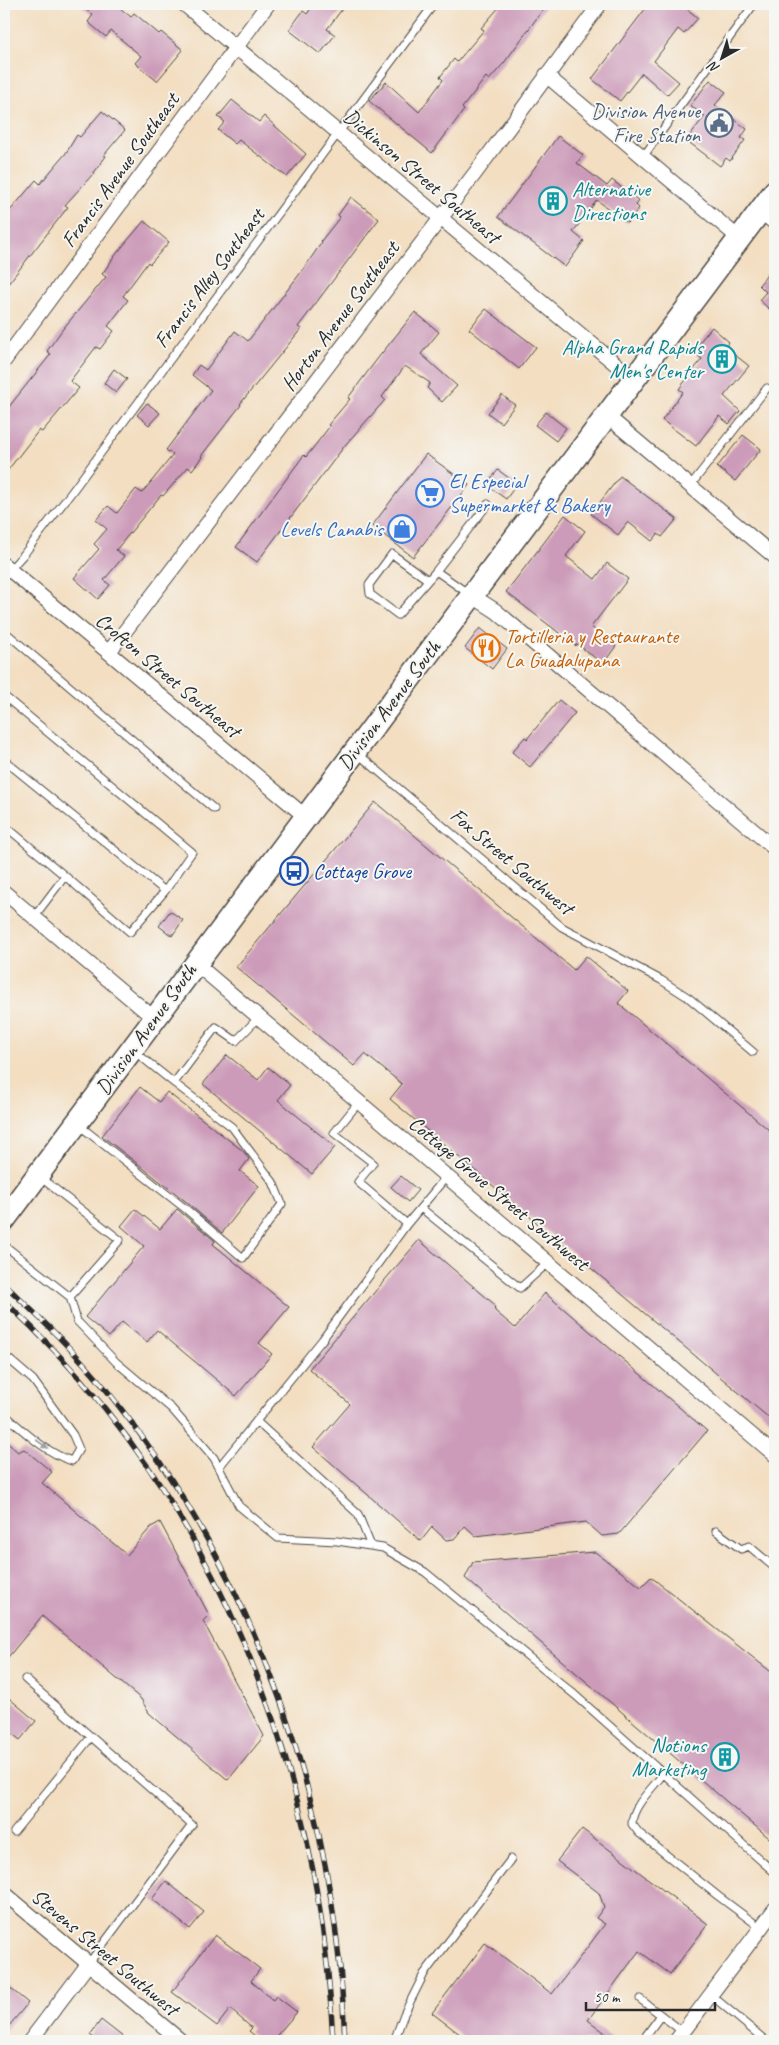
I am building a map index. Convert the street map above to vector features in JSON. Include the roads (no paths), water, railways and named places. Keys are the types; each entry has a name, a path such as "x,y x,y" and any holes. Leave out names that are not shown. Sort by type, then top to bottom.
{"main road":[{"name":"Division Avenue South","path":"4,1220 195,963 740,240 768,217 775,191"}],"street":[{"name":"Dickinson Street Southeast","path":"184,4 634,380"},
{"name":"Francis Avenue Southeast","path":"4,361 268,4"},
{"name":"Horton Avenue Southeast","path":"109,652 440,218 600,4"},
{"path":"546,75 740,240"},
{"path":"607,416 775,557"},
{"name":"Crofton Street Southeast","path":"6,570 109,652 306,817"},
{"path":"472,595 496,611 775,849"},
{"path":"4,892 155,1019"},
{"name":"Cottage Grove Street Southwest","path":"195,963 775,1455"},
{"name":"Stevens Street Southwest","path":"4,1893 181,2041"},
{"path":"679,2037 775,1908"},
{"path":"30,2041 88,1963"}],"lane":[{"name":"Francis Alley Southeast","path":"6,570 24,554 71,493 434,4"},
{"path":"643,158 754,4"},
{"path":"690,486 767,388"},
{"path":"428,580 392,554 369,585 370,594 398,616 436,571 488,504"},
{"path":"436,571 472,595"},
{"path":"4,631 214,810"},
{"path":"4,696 192,852 164,891 130,932 4,825"},
{"name":"Fox Street Southwest","path":"355,751 562,927 668,984 689,998 753,1052"},
{"path":"4,760 164,891"},
{"path":"34,917 65,876"},
{"path":"174,1083 216,1027 236,1042 259,1017"},
{"path":"77,1124 158,1187 243,1258 282,1204 273,1182 232,1128 132,1050"},
{"path":"360,1102 334,1133 373,1163 358,1182 407,1224"},
{"path":"38,1175 120,1240 70,1297"},
{"path":"219,1467 322,1340 407,1224 447,1176"},
{"path":"421,1208 520,1288 549,1262"},
{"path":"4,1245 70,1297 78,1321 116,1362 172,1409 214,1458 239,1506 278,1538 337,1541 383,1548 425,1572 575,1695 775,1873"},
{"path":"4,1355 33,1380 73,1435 79,1449 72,1461 60,1457 30,1436 4,1414"},
{"path":"256,1421 358,1514 371,1546"},
{"path":"716,1531 741,1549 749,1546 775,1568"},
{"path":"25,1679 192,1825 88,1963"},
{"path":"14,1832 92,1737"},
{"path":"663,1774 636,1810 632,1818 632,1824 640,1833 718,1896 761,1928"},
{"path":"394,2041 404,2014 424,1974 511,1858"},
{"path":"711,1995 766,2041"},
{"path":"640,1999 661,2016 679,2037"},
{"path":"642,2041 661,2016"}],"railway":[{"path":"4,1284 84,1363 161,1463 207,1538 246,1616 279,1697 305,1780 325,1866 338,1953 345,2041"},
{"path":"4,1301 77,1376 141,1457 196,1545 242,1638 278,1735 305,1835 324,1937 333,2041"}],"place":[{"name":"Division Avenue Fire Station","path":"719,123"},
{"name":"Alternative Directions","path":"553,201"},
{"name":"Alpha Grand Rapids Men's Center","path":"722,359"},
{"name":"El Especial Supermarket & Bakery","path":"430,493"},
{"name":"Levels Canabis","path":"402,529"},
{"name":"Tortilleria y Restaurante La Guadalupana","path":"486,648"},
{"name":"Cottage Grove","path":"294,871"},
{"name":"Notions Marketing","path":"725,1757"}]}
